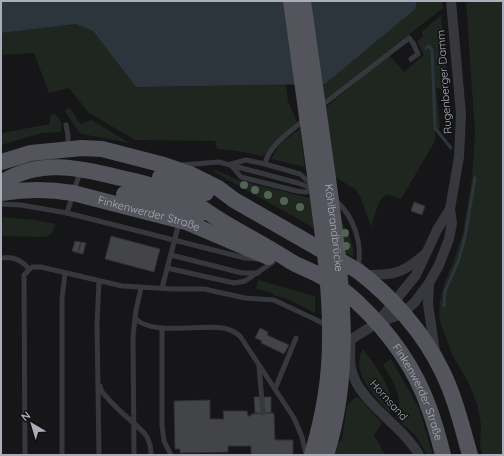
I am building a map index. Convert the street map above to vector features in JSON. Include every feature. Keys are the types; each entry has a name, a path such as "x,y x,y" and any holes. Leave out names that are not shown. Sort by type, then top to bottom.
{"main road":[{"name":"Köhlbrandbrücke","path":"291,1 322,228 330,316 330,359 326,394 319,430 312,455"},
{"name":"Köhlbrandbrücke","path":"303,1 335,231 342,316 343,359 340,391 336,416 326,455"},
{"path":"1,162 32,153 82,148 102,149 164,165 218,188 234,200 360,273 376,286 397,308 418,332 436,359 455,404 470,455"},
{"path":"63,150 172,181 212,195 234,200"},
{"name":"Finkenwerder Straße","path":"1,183 20,173 56,166 77,181 202,228 275,260 291,262"},
{"name":"Finkenwerder Straße","path":"1,187 38,180 154,186 193,202 218,220 278,252 291,262 317,274 357,301 394,343 408,364 429,408 443,455"},
{"name":"Finkenwerder Straße","path":"1,193 33,190 55,190 77,181"}],"street":[{"name":"Rugenberger Damm","path":"376,323 397,308 419,297 439,265 449,239 452,223 450,209 459,157 461,122 451,1"},
{"name":"Rugenberger Damm","path":"376,323 397,308 416,275 443,219 450,209"},
{"name":"Rugenberger Damm","path":"360,273 384,275 405,270 426,254"},
{"path":"429,283 428,304 436,359"},
{"path":"350,340 376,323"},
{"name":"Hornsand","path":"350,340 351,368 358,382 369,400 409,440 418,455"}],"lane":[{"path":"265,164 266,160 277,144 322,105 409,38 418,54 411,59"},
{"path":"63,150 68,135 66,124"},
{"path":"230,165 246,160 300,174 306,178 315,190"},
{"path":"164,165 213,162 230,165 298,183 327,194 338,203 356,230 359,243 360,273"},
{"path":"230,165 241,177 297,191 305,192 315,190"},
{"path":"68,213 77,181"},
{"path":"1,204 21,205 68,213 245,258 275,260"},
{"path":"162,288 180,220"},
{"path":"171,255 242,273 258,272"},
{"path":"1,258 7,257 23,262 29,269"},
{"path":"167,268 234,283 245,281 275,260"},
{"path":"25,455 24,275 29,269 36,266 99,282 122,286 142,288 204,289 245,298 274,300 330,326 350,340"},
{"path":"62,455 62,299 65,273"},
{"path":"99,282 97,324 99,455"},
{"path":"134,455 133,336 135,318 142,288"},
{"path":"135,318 143,325 162,328 213,327 232,331 244,340 259,366 294,418 302,437 306,455"},
{"path":"162,328 162,426 164,441 171,455"},
{"path":"275,389 296,338"},
{"path":"325,344 337,345 350,340"},
{"path":"259,366 263,413"},
{"path":"99,384 102,392 147,436 151,448 151,455"}],"shaded area":[{"path":"1,1 417,1 415,9 325,84 136,87 93,31 76,24 1,33"},
{"path":"417,1 442,1 443,8 323,101 322,84 325,84 414,9"},
{"path":"466,1 502,1 503,455 483,455 480,446 481,425 477,404 468,382 452,354 439,319 440,301 444,284 463,233 472,178 475,134"},
{"path":"441,15 449,95 436,87 440,127 435,132 435,141 401,199 386,194 379,202 371,227 361,198 355,189 333,176 325,108 389,55 404,72 424,55 417,42 423,36 422,32"},
{"path":"76,24 93,31 136,87 286,85 288,101 297,122 274,143 268,152 263,156 232,150 217,149 215,141 135,140 89,113 69,88 49,93 34,53 1,55 1,33"},
{"path":"69,108 80,124 91,120 130,143 82,134 78,131 65,111"},
{"path":"54,114 61,122 61,132 42,133 1,145 1,134 50,124 50,115"},
{"path":"300,129 305,167 271,159 280,144"},
{"path":"215,170 241,181 310,198 314,228 214,172"},
{"path":"1,217 35,220 56,224 52,233 46,237 1,236"},
{"path":"340,219 352,242 353,257 338,249"},
{"path":"258,280 315,296 315,313 288,299 273,295 273,293 256,289"},
{"path":"363,349 379,371 388,388 391,405 390,413 366,384 362,375 359,366"},
{"path":"391,359 419,408 433,455 427,455 416,436 396,418 399,404 397,390 383,365"},
{"path":"356,397 359,398 382,423 374,435 385,455 334,455 336,445 342,440 347,405"}],"building":[{"path":"414,202 425,206 422,215 411,211"},
{"path":"111,236 160,249 154,272 105,259"},
{"path":"75,241 81,242 78,253 72,251"},
{"path":"81,242 86,243 83,254 78,253"},
{"path":"260,328 268,332 267,335 289,345 284,354 261,343 262,341 255,338"},
{"path":"254,397 271,397 271,413 255,413"},
{"path":"210,400 210,419 224,419 223,411 247,411 248,416 251,416 251,414 274,413 275,440 293,440 293,455 251,455 251,446 228,446 228,452 180,453 180,449 175,449 174,401"}],"waterway":[{"path":"426,48 429,46 432,50 435,128 451,148"},
{"path":"444,306 445,291 458,262 465,237 475,178"}]}
